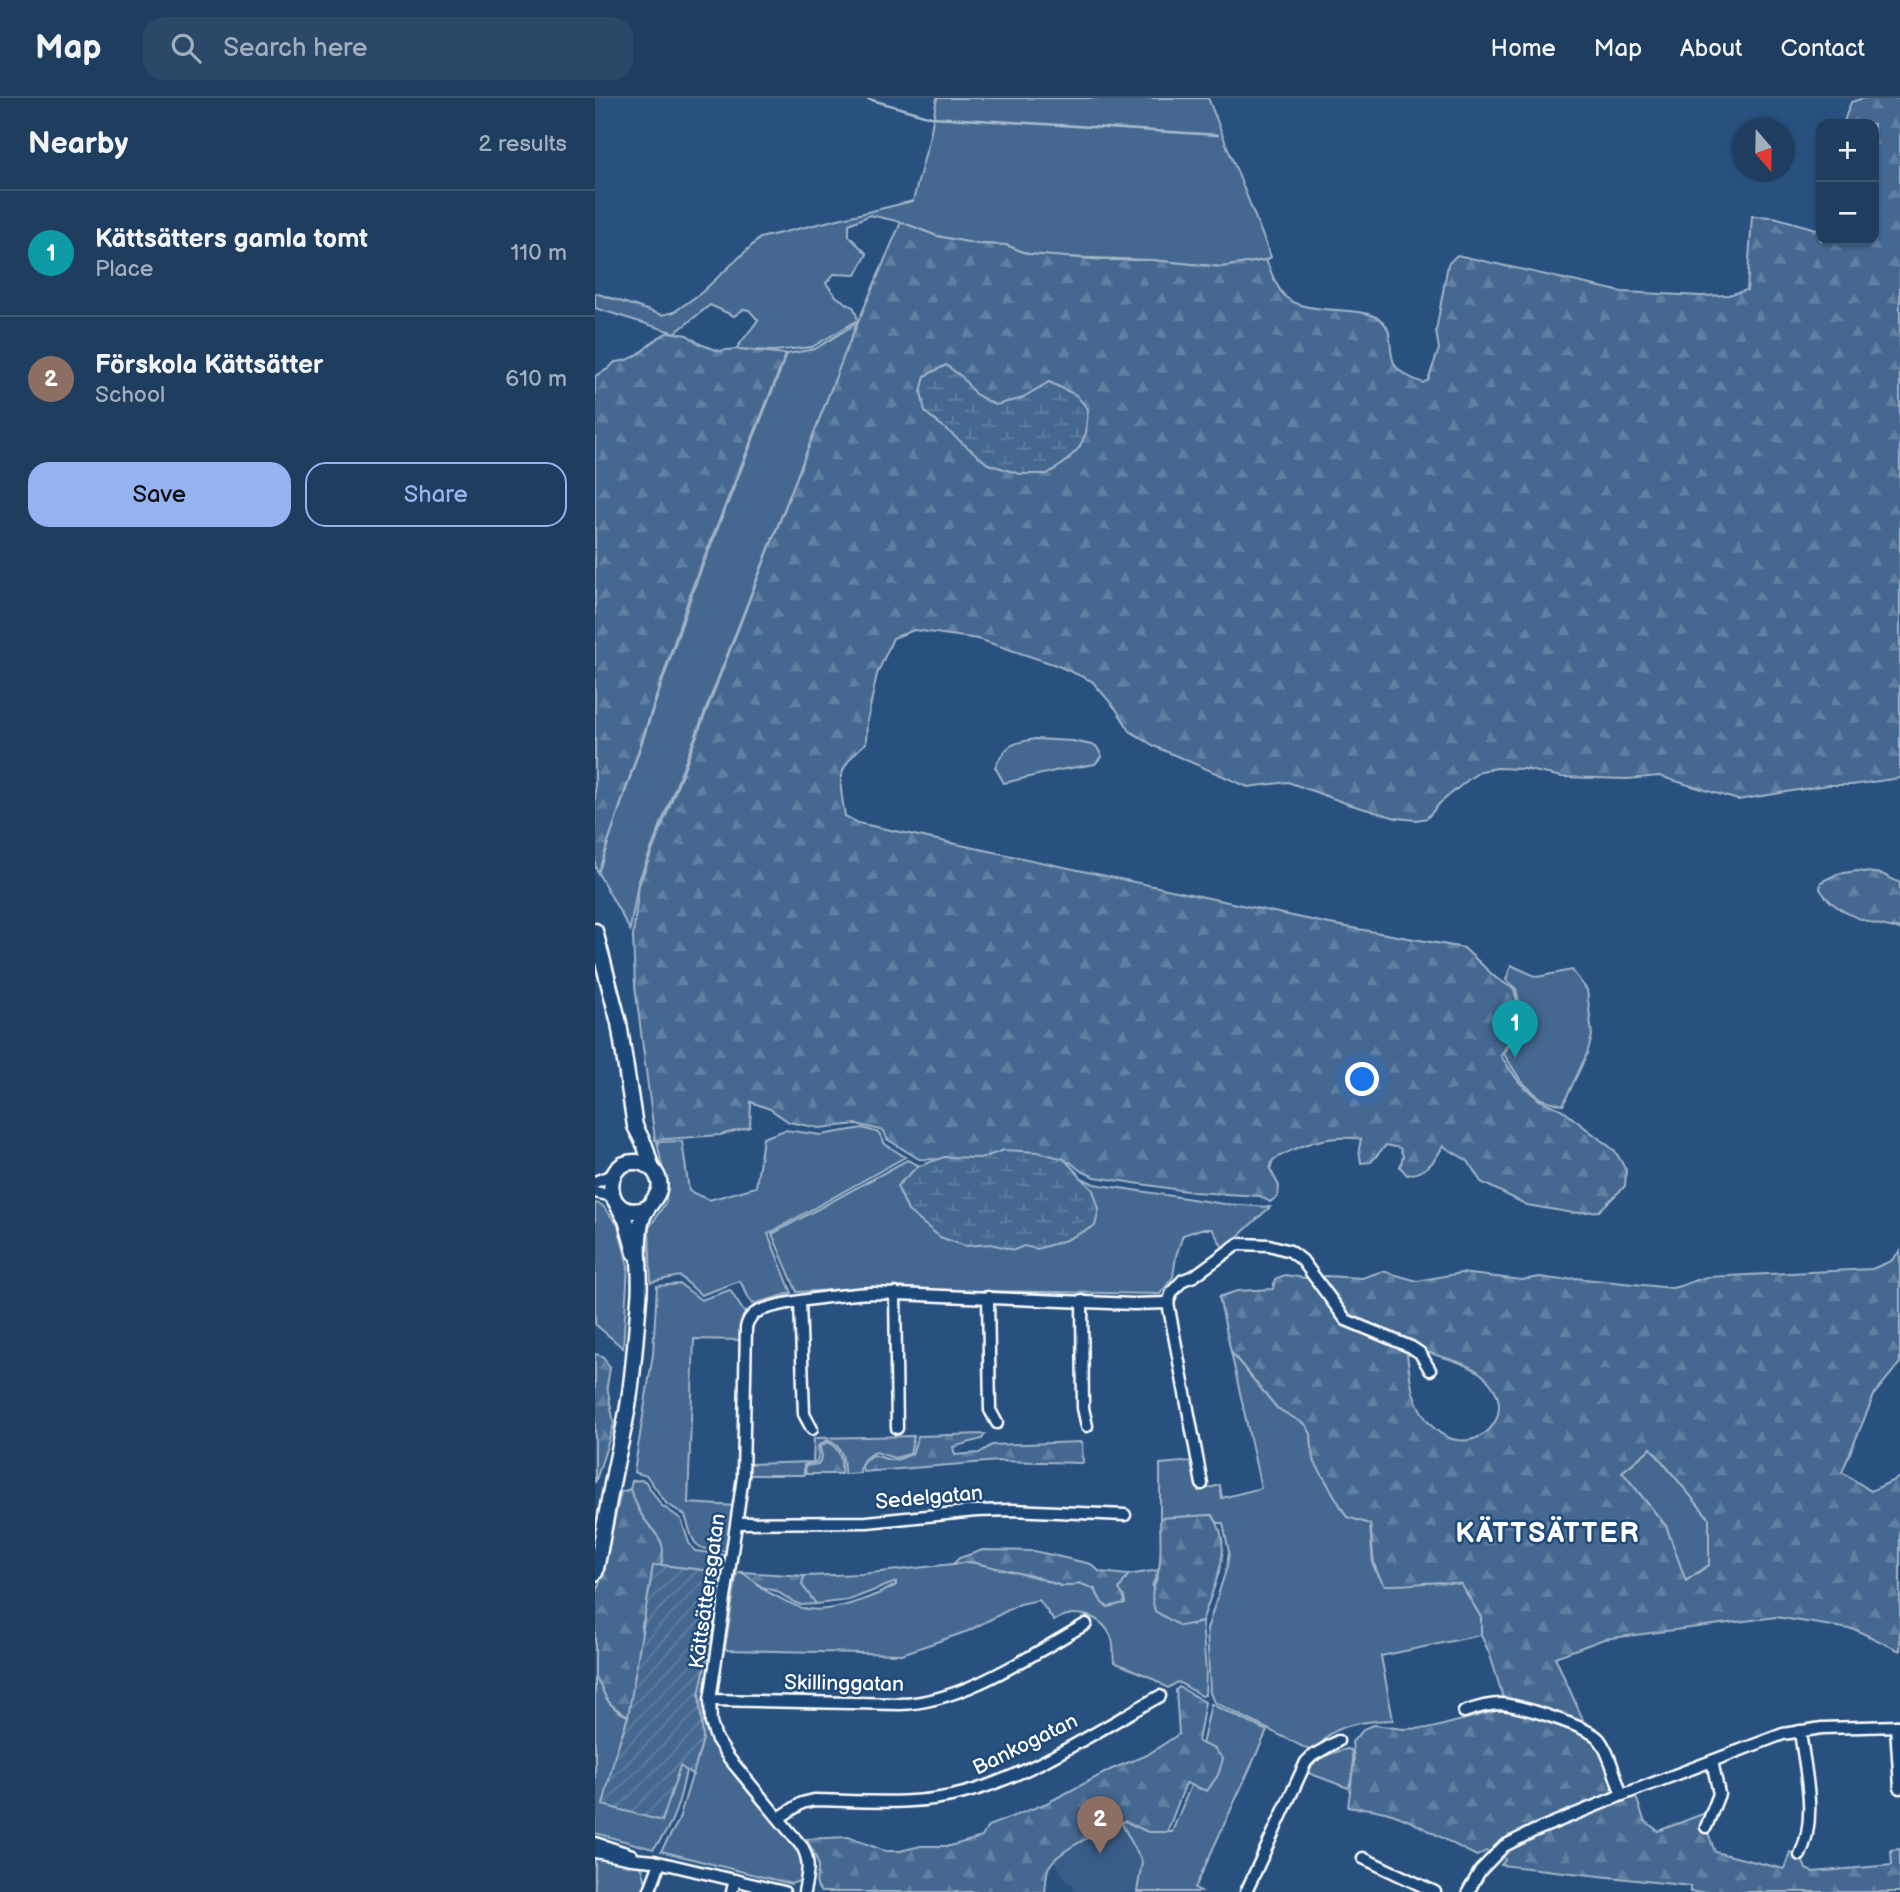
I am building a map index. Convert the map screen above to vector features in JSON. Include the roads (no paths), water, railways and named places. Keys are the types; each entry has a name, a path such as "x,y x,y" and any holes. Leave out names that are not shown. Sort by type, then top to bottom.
{"main road":[{"path":"595,930 619,1023 635,1126 659,1181 659,1193 647,1208 634,1211 615,1200"},
{"path":"635,1126 630,1155 611,1186 633,1241 640,1275"},
{"path":"619,1169 642,1163 652,1169"},
{"path":"595,1573 629,1399 640,1275 641,1227 647,1208"},
{"path":"595,1536 611,1490"}],"street":[{"path":"595,1182 619,1169"},
{"path":"595,1192 615,1200"},
{"path":"1202,1485 1168,1303 1172,1292 1183,1280 1194,1276 1238,1244 1258,1243 1290,1251 1302,1260 1346,1320 1411,1348 1425,1360 1430,1370"},
{"path":"895,1293 897,1428"},
{"name":"Kättsättersgatan","path":"804,1892 809,1870 808,1857 728,1757 716,1738 711,1723 710,1700 744,1462 748,1321 752,1315 761,1311 839,1295 895,1293 1168,1303"},
{"path":"988,1297 989,1410 997,1423"},
{"path":"1081,1301 1083,1408 1087,1426"},
{"path":"800,1302 804,1414 812,1429"},
{"name":"Sedelgatan","path":"737,1523 867,1522 1012,1510 1125,1515"},
{"name":"Skillinggatan","path":"710,1700 900,1704 930,1701 968,1688 1086,1624"},
{"name":"Bankogatan","path":"779,1818 802,1803 814,1800 910,1801 964,1793 1014,1774 1160,1696"},
{"path":"1464,1712 1499,1704 1511,1705 1594,1734 1604,1747 1622,1795"},
{"path":"1468,1892 1480,1871 1504,1846 1622,1795 1783,1734 1898,1726 1900,1788"},
{"path":"1800,1731 1810,1814 1807,1841 1800,1855"},
{"path":"1245,1892 1307,1762 1312,1756 1338,1741"},
{"path":"1706,1827 1719,1794 1712,1761"},
{"path":"595,1843 624,1851 642,1860"},
{"path":"595,1852 660,1863 784,1892"},
{"path":"1363,1858 1435,1892"},
{"path":"649,1892 660,1863"},
{"path":"732,1892 735,1880"}],"waterway":[{"path":"865,98 931,117 1218,135"}],"place":[{"name":"Kättsätters gamla tomt","path":"1515,1058"},
{"name":"Förskola Kättsätter","path":"1100,1854"}],"district":[{"name":"KÄTTSÄTTER","path":"1548,1532"}]}
